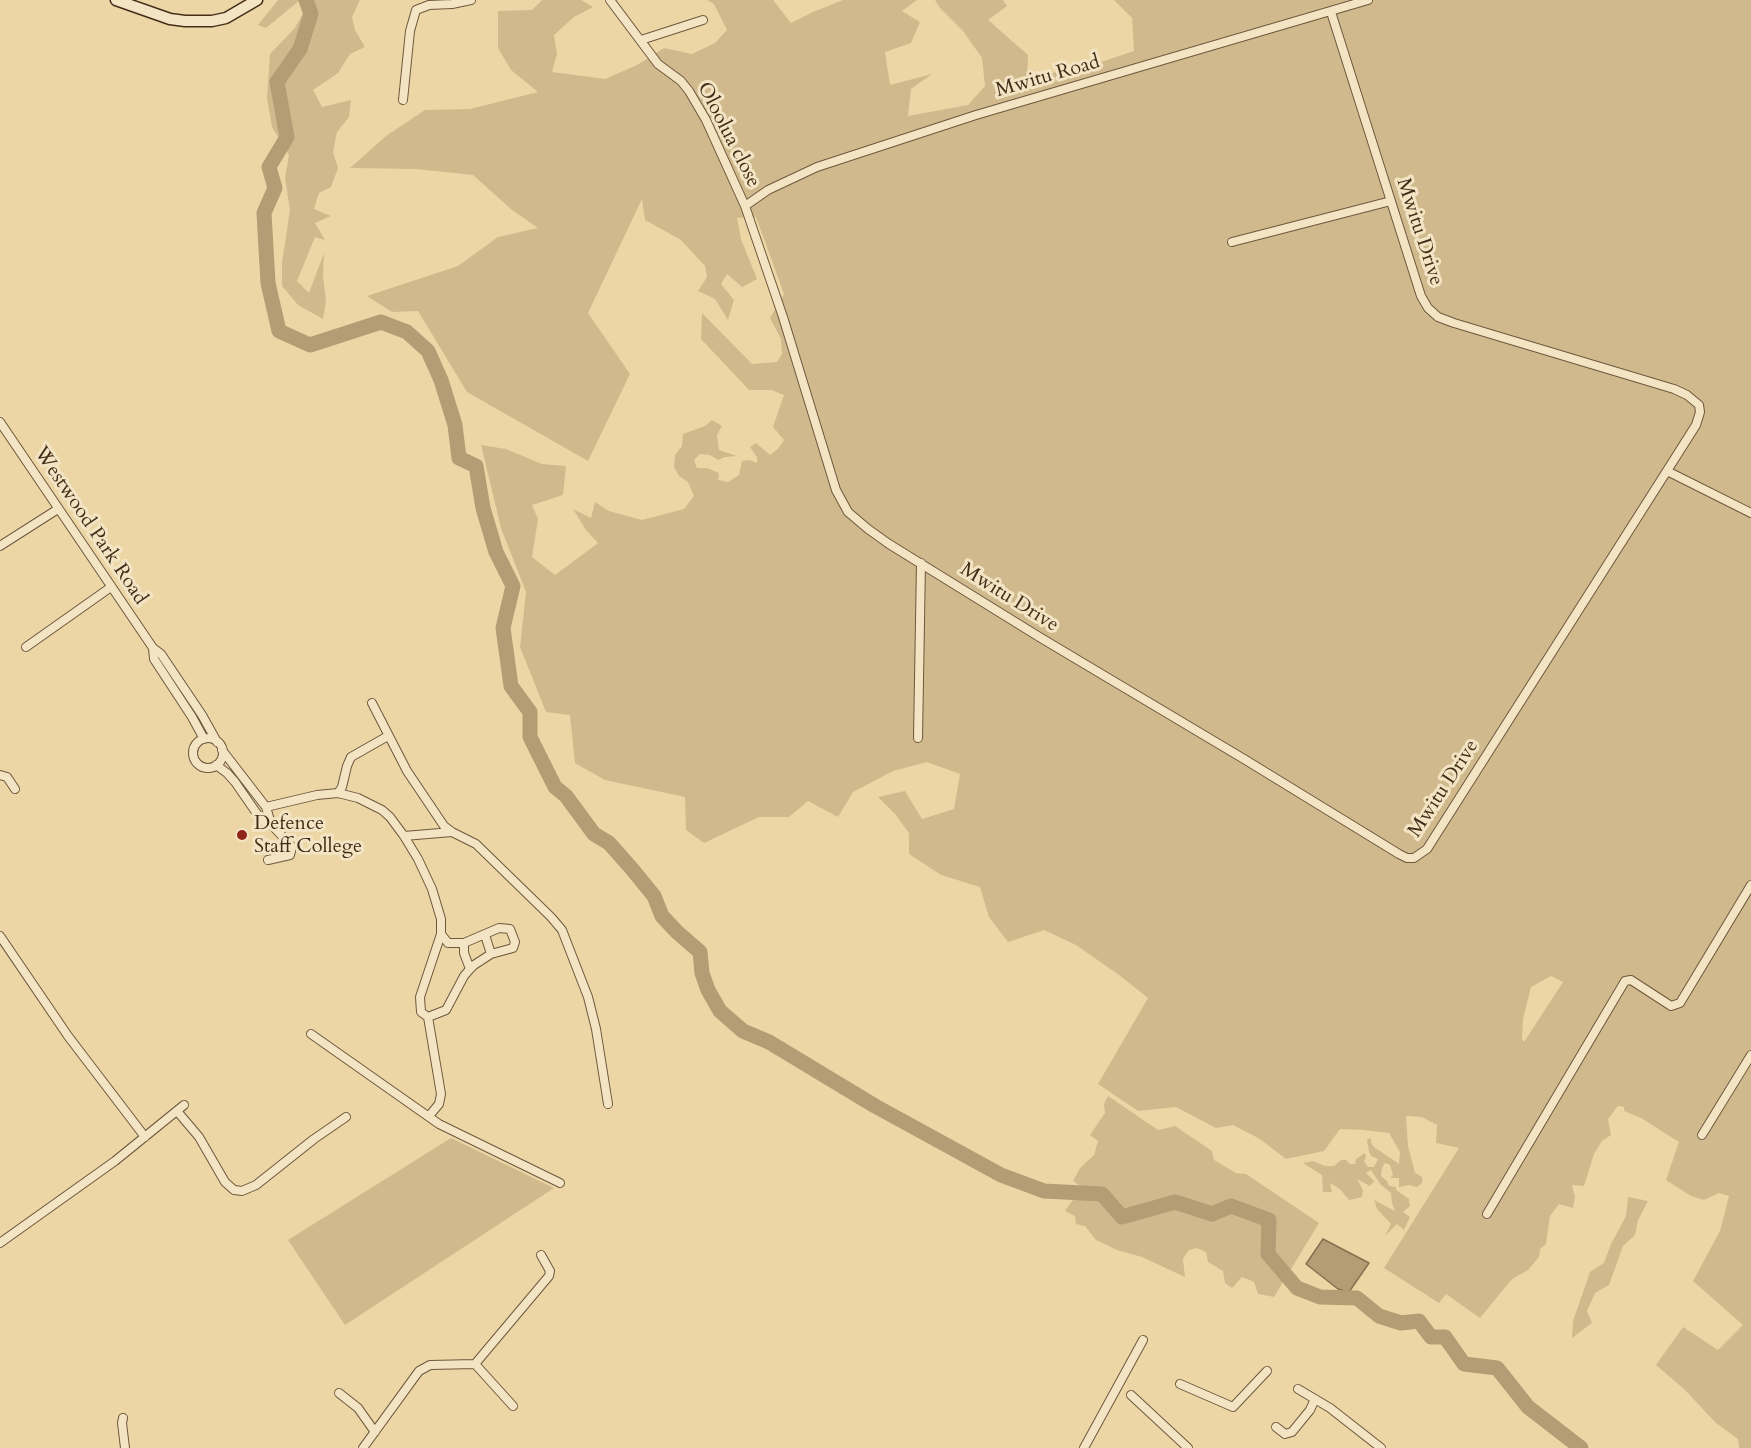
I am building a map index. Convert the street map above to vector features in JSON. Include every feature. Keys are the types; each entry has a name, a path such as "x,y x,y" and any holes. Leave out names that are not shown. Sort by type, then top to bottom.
{"main road":[{"path":"116,0 170,19 199,21 226,18 257,0"}],"street":[{"path":"403,100 410,31 416,10 429,5 471,0"},
{"name":"Oloolua close","path":"610,0 658,64 681,81 697,102 745,206"},
{"name":"Mwitu Road","path":"745,206 768,190 817,168 976,115 1368,0"},
{"name":"Mwitu Drive","path":"745,206 783,317 836,490 848,513 921,563 1399,854 1407,858 1414,858 1427,849 1696,425 1700,412 1699,405 1687,395 1674,389 1438,316 1428,308 1421,296 1331,12"},
{"path":"641,40 703,20"},
{"path":"1232,242 1391,201"},
{"name":"Westwood Park Road","path":"0,422 153,648 161,654 202,715 217,742"},
{"path":"1667,471 1751,513"},
{"path":"0,546 58,509"},
{"path":"918,738 921,563"},
{"path":"26,646 111,587"},
{"name":"Westwood Park Road","path":"153,648 154,659 204,739"},
{"path":"372,703 407,771 437,818 452,832 467,838 482,849 562,930 588,997 596,1029 608,1104"},
{"path":"338,793 351,757 388,736"},
{"path":"222,750 222,758 216,765 204,767 195,759 194,747 204,739 217,742 266,807 271,824 291,847 290,855 268,860"},
{"path":"216,765 235,782 262,820 271,824"},
{"path":"0,775 7,777 15,789"},
{"path":"266,807 317,795 338,793 358,798 382,810 405,836 432,889 441,919 441,934 420,998 421,1012 428,1017 441,1094 439,1104 429,1116"},
{"path":"405,836 452,832"},
{"path":"1487,1214 1625,981 1631,980 1671,1005 1680,1003 1751,885"},
{"path":"428,1017 446,1010 474,964 491,954 513,948 515,942 510,929 499,928 464,943 448,943 441,934"},
{"path":"485,935 491,954"},
{"path":"0,936 68,1036 145,1137"},
{"path":"464,943 464,953 470,969"},
{"path":"311,1034 439,1124 561,1183"},
{"path":"1702,1136 1751,1055"},
{"path":"0,1243 116,1161 180,1108 225,1182 234,1190 242,1191 256,1185 346,1117"},
{"path":"363,1448 419,1371 430,1365 475,1364 549,1276 550,1272 541,1255"},
{"path":"1084,1448 1143,1340"},
{"path":"475,1364 513,1406"},
{"path":"1180,1384 1233,1407 1267,1371"},
{"path":"1298,1389 1330,1408 1381,1448"},
{"path":"339,1393 358,1408 375,1432"},
{"path":"1131,1395 1188,1448"},
{"path":"1276,1427 1285,1434 1292,1432 1310,1410 1315,1399"},
{"path":"123,1418 125,1448"}],"shaded area":[{"path":"278,0 300,0 266,28 258,25"},
{"path":"310,0 360,0 352,17 355,30 365,47 350,54 338,73 313,90 322,107 351,100 349,117 337,132 333,152 338,168 331,187 319,193 314,209 331,216 315,223 325,240 315,237 297,281 309,293 324,253 323,276 326,301 323,319 298,305 282,286 282,263 290,210 285,178 289,155 272,127 267,98 270,54 295,28"},
{"path":"542,0 581,0 593,7 574,17 554,35 557,54 552,72 605,79 637,65 664,48 692,54 715,43 727,30 714,4 707,0 773,0 791,23 843,0 917,0 902,11 920,22 911,43 885,52 890,85 932,74 911,89 908,116 968,105 985,86 982,58 963,31 935,0 1003,0 1007,6 988,20 1028,55 1027,78 1092,65 1134,51 1132,18 1114,0 1751,0 1751,1448 1739,1448 1738,1439 1716,1423 1684,1389 1656,1365 1683,1327 1718,1350 1743,1325 1693,1281 1720,1231 1729,1196 1719,1193 1704,1200 1691,1196 1666,1180 1679,1142 1641,1118 1624,1111 1624,1107 1618,1106 1608,1119 1611,1135 1602,1141 1594,1154 1584,1186 1572,1185 1575,1197 1573,1208 1559,1204 1550,1216 1546,1244 1540,1249 1539,1257 1528,1270 1512,1279 1480,1318 1446,1294 1439,1303 1384,1268 1459,1148 1436,1143 1437,1125 1422,1117 1406,1116 1408,1146 1415,1173 1422,1177 1422,1183 1417,1187 1409,1185 1399,1187 1399,1178 1390,1178 1393,1175 1390,1165 1385,1163 1381,1176 1389,1186 1396,1187 1396,1190 1409,1199 1410,1206 1403,1212 1410,1217 1404,1230 1397,1224 1385,1236 1391,1224 1377,1209 1374,1200 1395,1211 1391,1193 1381,1185 1371,1170 1366,1173 1374,1181 1370,1186 1357,1179 1363,1190 1362,1197 1349,1200 1340,1189 1330,1183 1332,1192 1323,1192 1322,1175 1303,1163 1313,1161 1325,1166 1334,1166 1341,1160 1346,1160 1350,1164 1355,1164 1356,1159 1365,1153 1364,1161 1368,1167 1374,1167 1378,1159 1371,1156 1369,1151 1367,1140 1371,1138 1374,1147 1399,1164 1400,1152 1389,1133 1340,1129 1324,1151 1286,1159 1260,1139 1233,1125 1216,1128 1176,1107 1138,1111 1098,1084 1148,998 1076,945 1044,930 1008,942 989,917 980,887 941,875 909,854 909,833 878,797 905,791 922,819 954,809 960,774 927,762 893,771 853,792 838,817 808,801 789,817 759,817 704,843 686,830 685,797 605,780 575,763 570,715 546,712 520,647 526,592 501,528 481,445 506,449 542,464 566,466 563,495 532,505 538,519 532,557 555,575 598,543 586,530 573,509 591,518 595,502 609,511 642,520 684,509 694,496 688,482 679,476 674,467 675,455 682,446 683,434 705,426 712,420 722,426 717,435 719,450 737,456 718,460 710,455 700,454 694,460 697,468 707,468 719,473 718,480 728,482 739,475 742,461 750,460 757,463 757,457 750,447 756,443 770,455 778,449 784,440 773,427 784,395 771,390 749,390 701,339 702,313 752,364 777,362 782,354 781,339 770,318 784,294 756,217 737,218 741,239 757,279 742,287 727,274 721,284 734,300 728,320 715,299 698,291 707,277 705,266 681,240 645,220 642,199 588,313 630,374 588,461 467,392 418,311 392,312 367,296 458,266 498,237 538,228 512,210 473,175 416,169 350,168 386,136 425,110 470,109 538,92 511,70 498,48 498,11 532,10","holes":["1551,976 1563,982 1524,1042 1522,1039 1523,1019 1531,987"]},
{"path":"1108,1096 1158,1130 1175,1126 1212,1151 1214,1160 1236,1173 1246,1174 1319,1223 1274,1297 1258,1294 1254,1282 1242,1277 1232,1288 1225,1283 1223,1271 1208,1262 1206,1252 1197,1248 1189,1250 1183,1259 1185,1277 1142,1257 1117,1250 1096,1240 1085,1226 1076,1224 1075,1216 1065,1211 1082,1187 1073,1181 1080,1168 1094,1155 1098,1141 1090,1135 1105,1113 1104,1104"},
{"path":"451,1138 554,1188 345,1325 288,1240"},
{"path":"1628,1197 1648,1201 1638,1220 1635,1235 1623,1246 1609,1285 1595,1293 1587,1311 1592,1323 1572,1338 1573,1321 1590,1272 1604,1263 1626,1216"},
{"path":"1323,1239 1369,1263 1349,1292 1338,1289 1306,1264"}],"waterway":[{"path":"306,0 311,14 300,49 277,82 287,137 269,167 275,188 264,213 268,283 279,331 310,345 381,322 407,332 428,351 441,380 455,425 459,458 476,466 483,508 496,552 513,586 503,628 511,686 530,712 530,737 555,787 566,796 594,834 609,843 632,869 654,896 662,916 700,952 702,973 708,990 720,1011 743,1031 769,1042 875,1106 1001,1175 1044,1191 1102,1194 1122,1217 1175,1202 1212,1214 1231,1206 1269,1220 1268,1254 1297,1288 1320,1297 1357,1298 1379,1316 1401,1323 1419,1321 1431,1337 1445,1337 1464,1364 1497,1368 1528,1407 1581,1448"}],"place":[{"name":"Defence Staff College","path":"242,835"}]}
